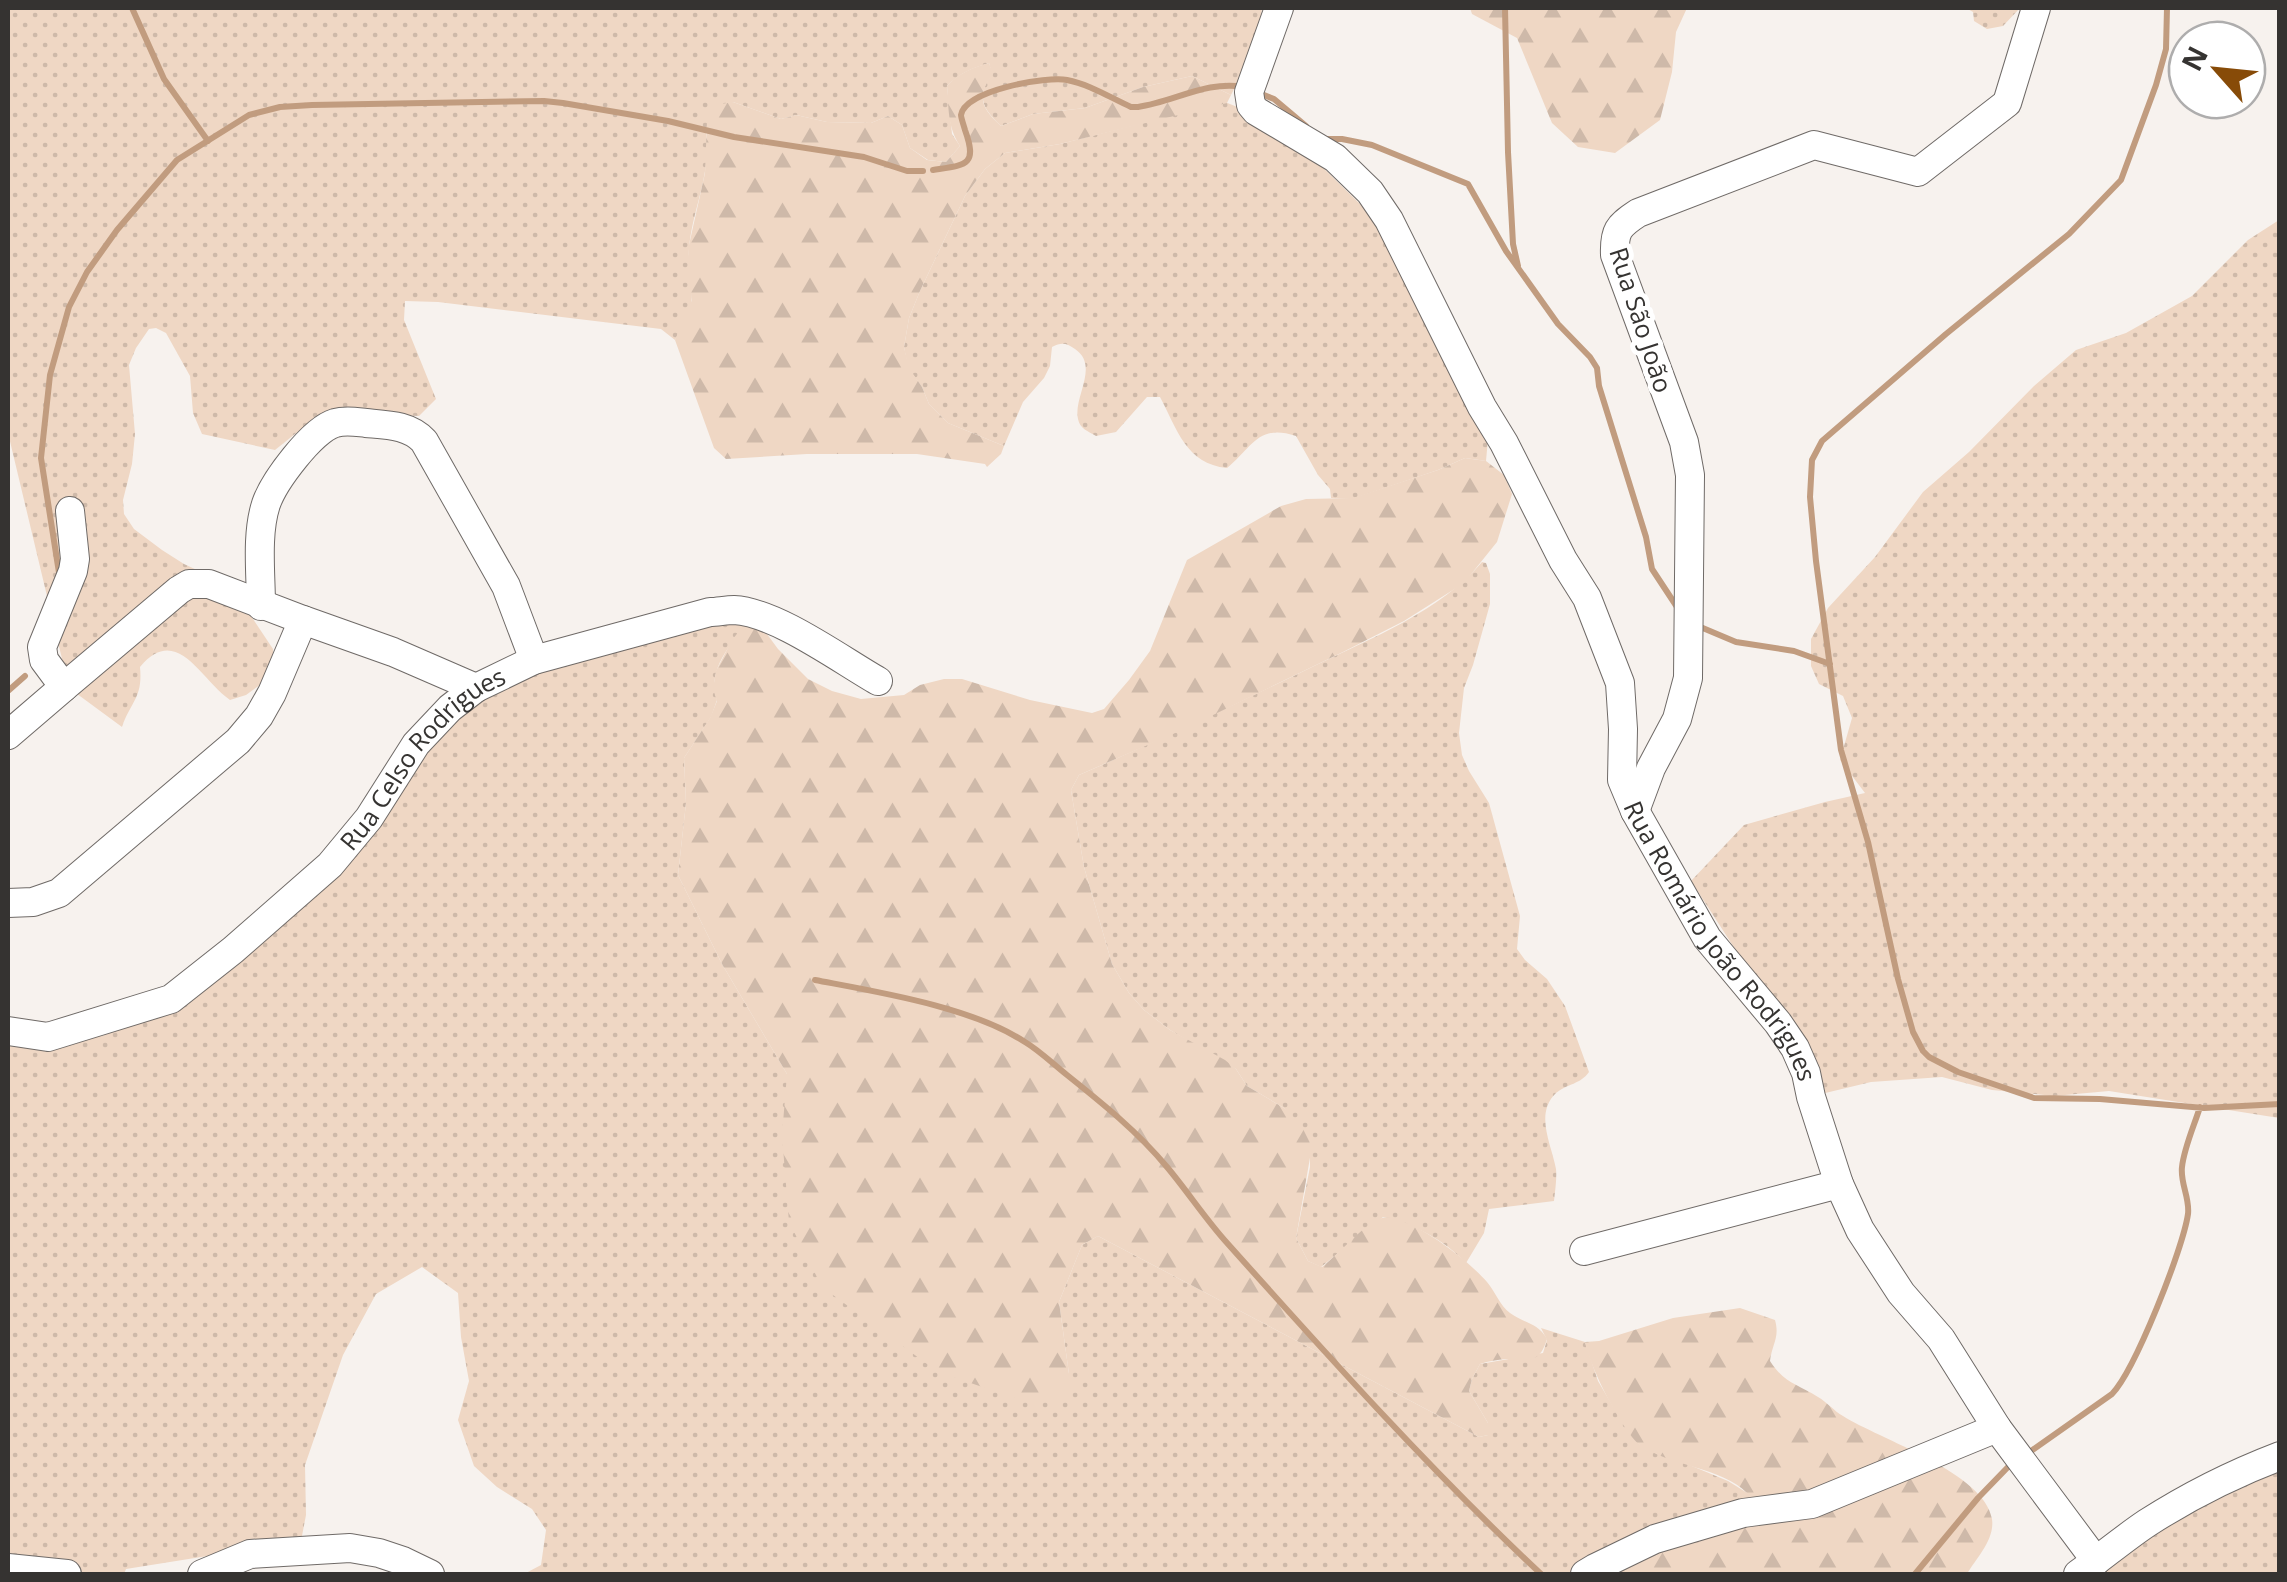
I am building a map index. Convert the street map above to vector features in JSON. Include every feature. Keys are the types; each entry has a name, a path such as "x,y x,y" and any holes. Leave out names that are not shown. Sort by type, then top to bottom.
{"street":[{"name":"Rua Romário João Rodrigues","path":"1280,8 1248,92 1251,105 1335,158 1370,192 1389,220 1482,407 1587,598 1620,683 1624,729 1622,780 1636,811 1707,938 1795,1048 1839,1184 1860,1230 1902,1293 1941,1339 2087,1568"},
{"name":"Rua São João","path":"1636,811 1651,768 1677,719 1688,678 1690,475 1684,442 1615,255 1614,238 1622,224 1638,213 1814,145 1918,172 2007,103 2036,8"},
{"path":"261,606 266,504 284,474 326,426 345,421 400,426 418,435 433,458 506,586 534,660"},
{"path":"64,686 44,660 42,647 73,571 70,511"},
{"path":"8,734 189,584 210,584 393,652 476,688"},
{"name":"Rua Celso Rodrigues","path":"8,1031 48,1037 171,999 330,866 369,818 416,744 450,708 476,688 534,660 710,612 735,610 782,626 878,682"},
{"path":"8,903 33,902 59,893 238,741 272,693 304,620"},
{"path":"1584,1251 1839,1184"},
{"path":"1586,1574 1655,1539 1743,1513 1812,1504 1998,1428"},
{"path":"2087,1568 2188,1498 2280,1456"},
{"path":"202,1574 250,1554 350,1548 379,1553 430,1574"},
{"path":"8,1568 67,1574"}],"green space":[{"path":"8,8 1262,8 1255,42 1231,95 1192,76 1143,87 1085,108 1033,114 1001,126 983,102 984,89 992,74 989,63 966,72 947,86 952,134 960,146 946,162 928,160 910,148 902,125 888,116 871,123 827,122 796,115 781,119 733,102 706,132 704,177 689,249 692,299 675,340 661,329 405,301 404,320 436,399 419,416 329,413 275,450 202,434 193,413 190,376 166,333 149,329 129,365 135,434 124,514 134,529 162,550 225,583 273,649 274,659 261,684 230,700 188,659 165,651 153,655 140,667 138,693 122,727 69,688 8,433"},
{"path":"1470,8 1687,8 1676,32 1672,72 1660,120 1615,153 1578,147 1552,123 1517,38 1472,14"},
{"path":"1966,8 2020,8 2003,26 1987,29 1974,21 1973,12"},
{"path":"989,63 993,74 984,89 983,101 1001,126 1033,114 1085,108 1143,87 1192,76 1231,95 1227,103 1060,144 1005,153 985,169 965,196 909,318 904,347 909,368 929,404 948,423 1004,446 987,467 917,454 726,459 714,448 675,340 692,300 689,245 705,173 707,121 721,104 733,102 781,119 796,115 827,122 871,123 888,116 902,125 910,148 927,160 946,162 960,146 951,124 947,86 966,71"},
{"path":"1225,102 1257,115 1304,149 1390,240 1488,439 1486,461 1465,458 1352,499 1331,498 1330,489 1296,436 1264,435 1227,468 1213,465 1184,443 1160,397 1147,397 1116,432 1096,436 1082,427 1078,419 1085,364 1075,349 1064,344 1052,347 1050,366 1023,402 1004,446 948,423 929,404 908,368 904,347 909,318 965,196 985,169 1005,153 1060,144"},
{"path":"2279,220 2279,1118 2109,1091 2054,1096 1992,1090 1942,1077 1871,1082 1817,1095 1792,1037 1691,881 1744,825 1865,793 1840,760 1852,718 1843,696 1819,684 1811,666 1811,639 1828,608 1875,557 1923,492 2034,386 2076,350 2126,333 2192,296 2248,240"},
{"path":"1465,458 1486,461 1504,475 1512,494 1497,542 1464,583 1404,621 1343,652 1079,775 1071,790 1084,867 1112,964 1129,993 1170,1030 1225,1060 1247,1086 1284,1108 1301,1125 1311,1152 1296,1238 1308,1261 1322,1267 1376,1220 1408,1223 1453,1251 1478,1273 1506,1310 1543,1333 1547,1339 1544,1347 1532,1359 1480,1364 1469,1391 1488,1423 1488,1435 1479,1437 1098,1236 1082,1245 1059,1302 1070,1402 1027,1402 938,1372 822,1287 789,1222 782,1135 787,1074 722,964 678,875 686,803 684,758 717,701 713,689 716,671 732,640 744,625 764,630 808,679 861,699 904,695 920,685 962,679 1030,700 1092,713 1104,709 1150,651 1187,560 1281,506 1306,499 1353,498"},
{"path":"1482,562 1490,574 1490,604 1464,688 1459,733 1462,755 1489,803 1520,916 1517,949 1547,979 1565,1006 1589,1072 1556,1093 1546,1110 1546,1130 1556,1169 1554,1201 1489,1209 1484,1233 1466,1263 1428,1234 1383,1217 1321,1267 1308,1261 1296,1238 1310,1167 1310,1143 1284,1108 1247,1086 1236,1069 1170,1030 1129,993 1112,964 1084,867 1071,790 1079,775 1404,622 1447,595"},
{"path":"699,619 752,620 718,667 717,700 711,717 684,758 686,803 678,875 722,964 787,1074 1069,1374 1059,1302 1082,1245 1098,1236 1479,1437 1488,1435 1488,1423 1469,1391 1480,1364 1543,1353 1547,1340 1541,1328 1585,1342 1598,1381 1639,1444 1728,1481 1749,1494 1757,1514 1593,1574 524,1574 541,1565 546,1530 532,1509 497,1487 474,1466 458,1420 469,1381 458,1293 422,1267 376,1294 343,1355 305,1465 306,1515 301,1541 126,1569 124,1574 8,1574 8,1043 102,1036 179,1003 337,865 416,753 498,683"},
{"path":"1740,1308 1775,1320 1770,1361 1786,1379 1843,1416 1951,1472 1985,1502 1992,1519 1991,1534 1967,1574 1593,1574 1757,1514 1749,1495 1737,1485 1640,1445 1607,1397 1585,1342 1673,1318"},
{"path":"2279,1464 2279,1574 2100,1574 2149,1536"}],"waterway":[{"path":"132,8 164,79 208,141"},
{"path":"1505,8 1508,152 1513,244 1518,266"},
{"path":"2167,8 2166,49 2121,180 2069,234 1822,441 1812,460 1810,497 1816,561 1841,750 1868,842 1898,979 1913,1032 1923,1051 1958,1072 2034,1098 2204,1108 2280,1104"},
{"path":"933,170 966,162 970,151 961,115 966,106 976,98 1008,87 1067,80 1131,107 1217,86 1244,87"},
{"path":"1259,93 1274,99 1306,126"},
{"path":"60,579 41,458 50,375 69,307 87,272 117,230 177,160 249,115 280,107 312,105 544,101 864,157 907,171 923,171"},
{"path":"1324,139 1372,145 1468,184 1506,251 1558,324 1597,368 1652,569 1677,607"},
{"path":"1698,626 1736,642 1794,651 1830,664"},
{"path":"8,691 25,676"},
{"path":"815,980 952,1010 1003,1030 1041,1053 1144,1142 1220,1235 1342,1371 1541,1574"},
{"path":"2024,1456 2112,1394 2133,1361 2184,1231 2188,1208 2182,1167 2200,1107"},
{"path":"1915,1574 2008,1467"}]}
